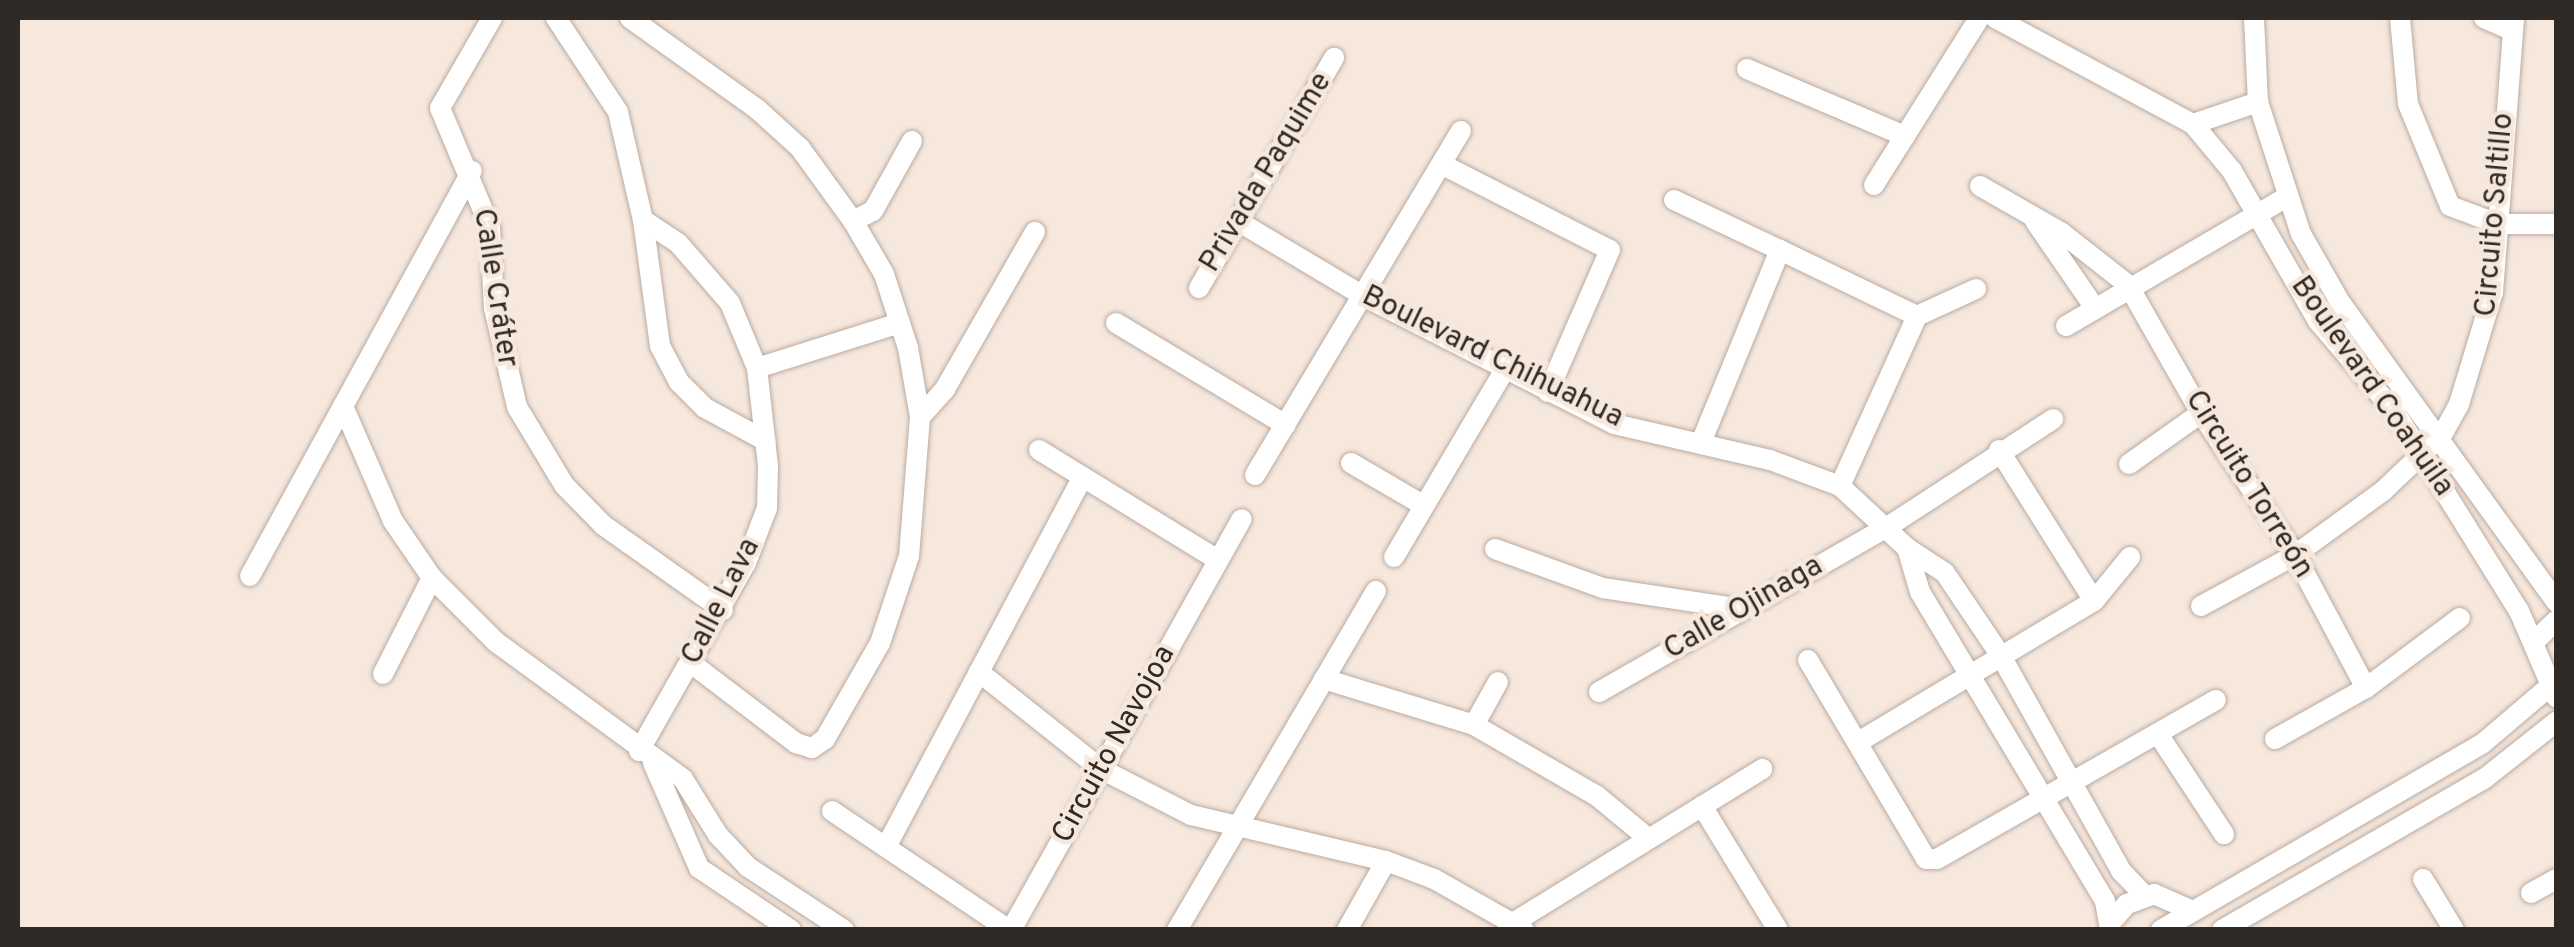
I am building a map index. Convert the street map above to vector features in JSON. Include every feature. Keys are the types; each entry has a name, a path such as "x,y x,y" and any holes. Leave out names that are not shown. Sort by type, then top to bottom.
{"street":[{"name":"Calle Cráter","path":"492,18 440,108 472,171 490,226 504,369 534,442 604,524 723,610"},
{"path":"556,18 618,112 643,220 652,318 680,382 704,408 766,441"},
{"path":"630,18 786,135 853,221 884,274 900,323 920,416 917,512 892,615 824,739 812,748 691,663"},
{"path":"1874,185 1978,18"},
{"name":"Boulevard Coahuila","path":"1995,18 2193,124 2257,214 2318,321 2423,456 2536,640 2555,688"},
{"name":"Boulevard Coahuila","path":"2254,18 2258,102 2286,198 2340,302 2442,435 2556,602"},
{"path":"2400,18 2408,104 2438,188 2468,218 2498,224 2556,224"},
{"path":"2484,18 2512,24"},
{"name":"Circuito Saltillo","path":"2201,606 2296,555 2423,456 2442,435 2486,329 2498,224 2512,24"},
{"name":"Privada Paquime","path":"1198,288 1241,222 1334,58"},
{"path":"1748,69 1905,136"},
{"path":"2193,124 2258,102"},
{"path":"1255,475 1366,297 1461,132"},
{"path":"853,221 873,211 912,140"},
{"path":"1443,165 1610,250 1548,392"},
{"path":"250,576 472,171"},
{"path":"1980,186 2128,285"},
{"path":"2066,326 2128,285 2286,198"},
{"path":"1674,200 1917,316"},
{"path":"2034,219 2094,307"},
{"name":"Calle Lava","path":"643,220 708,272 730,302 758,368 766,441 767,508 723,610 691,663 646,757"},
{"name":"Boulevard Chihuahua","path":"1241,222 1366,297 1614,424 1700,443 1840,486 1889,526 1907,548 1945,573 2001,656 2121,871 2144,896"},
{"path":"920,416 945,388 1036,232"},
{"path":"1700,443 1780,250"},
{"name":"Circuito Torreón","path":"2128,285 2201,412 2296,555 2366,688"},
{"path":"1840,486 1917,316 1976,289"},
{"path":"758,368 900,323"},
{"path":"1116,323 1286,425"},
{"path":"1394,557 1504,371"},
{"path":"343,406 392,522 432,578 496,642 646,757 683,778 718,835 748,867 844,930"},
{"path":"2129,464 2201,412"},
{"name":"Calle Ojinaga","path":"1599,692 1889,526 1999,450 2053,419"},
{"path":"1039,450 1218,560"},
{"path":"1999,450 2094,602"},
{"path":"1351,463 1423,505"},
{"path":"886,847 1083,477"},
{"name":"Circuito Navojoa","path":"832,811 1010,930 1242,519"},
{"name":"Boulevard Chihuahua","path":"1907,548 1920,592 2044,800 2111,925"},
{"path":"1496,550 1603,588 1742,609"},
{"path":"1860,742 2094,602 2130,557"},
{"path":"382,674 432,578"},
{"path":"1177,930 1376,591"},
{"path":"2275,740 2366,688 2460,618"},
{"path":"2536,640 2556,621"},
{"path":"1808,660 1926,858 1937,859 2216,700"},
{"path":"979,672 1101,770 1236,830 1386,861 1434,879 1491,921 1515,927 1762,769"},
{"path":"1324,679 1474,724 1596,796 1649,839"},
{"path":"1474,724 1498,682"},
{"path":"2161,930 2482,744 2555,688"},
{"path":"2222,930 2484,779 2556,722"},
{"path":"2158,734 2224,834"},
{"path":"646,757 682,841 699,868 791,930"},
{"path":"1702,806 1778,930"},
{"path":"1347,930 1386,861"},
{"path":"732,891 748,867"},
{"path":"2531,893 2556,879"},
{"path":"2424,880 2454,930"},
{"path":"2111,925 2144,896 2165,895 2193,911"}]}
